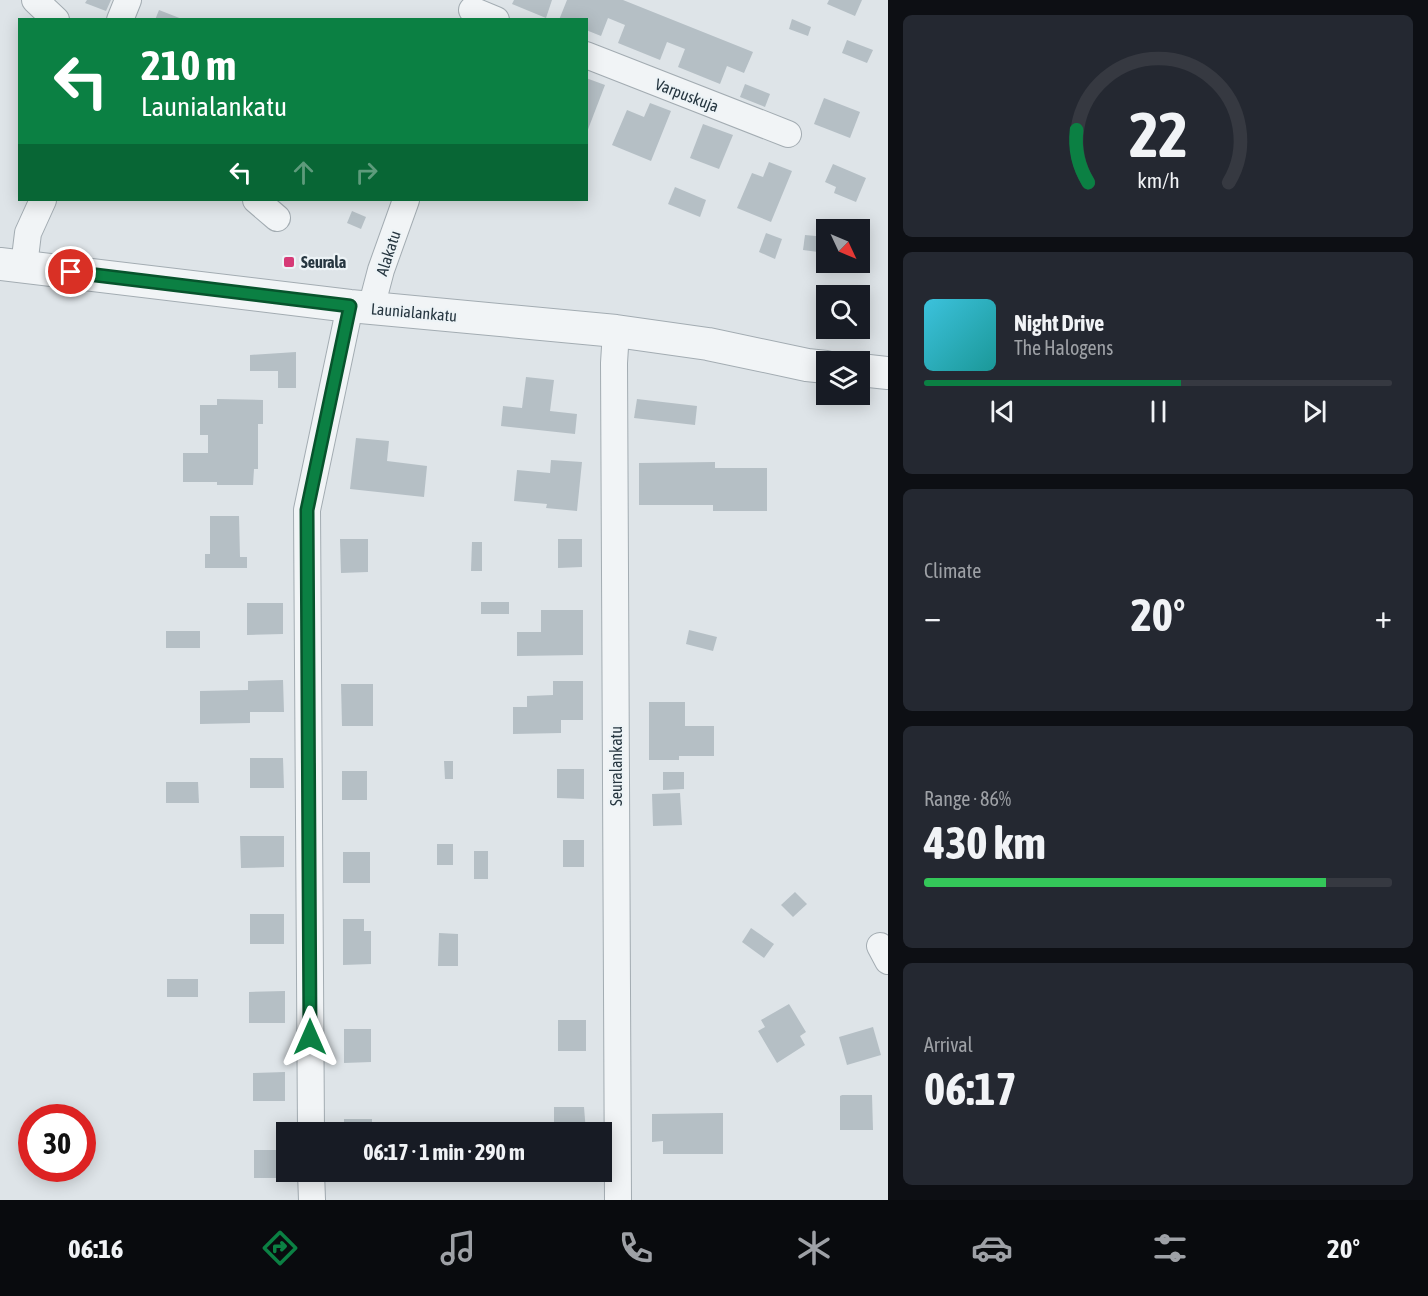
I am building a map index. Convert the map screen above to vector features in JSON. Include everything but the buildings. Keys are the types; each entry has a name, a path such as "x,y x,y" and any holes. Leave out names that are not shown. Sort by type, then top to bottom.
{"street":[{"path":"35,0 54,18"},
{"path":"121,18 128,0"},
{"name":"Varpuskuja","path":"588,56 788,134"},
{"path":"12,265 43,201"},
{"path":"257,201 277,218"},
{"name":"Alakatu","path":"311,1122 307,510 361,307 381,270 406,201"},
{"name":"Launialankatu","path":"12,265 361,307 616,331 708,344 816,365"},
{"name":"Seuralankatu","path":"616,331 614,386 618,1200"},
{"path":"870,371 888,373"},
{"path":"311,1182 312,1200"}],"place":[{"name":"Seurala","path":"289,262"}],"route":[{"path":"71,272 350,306 307,510 310,1037"}]}
